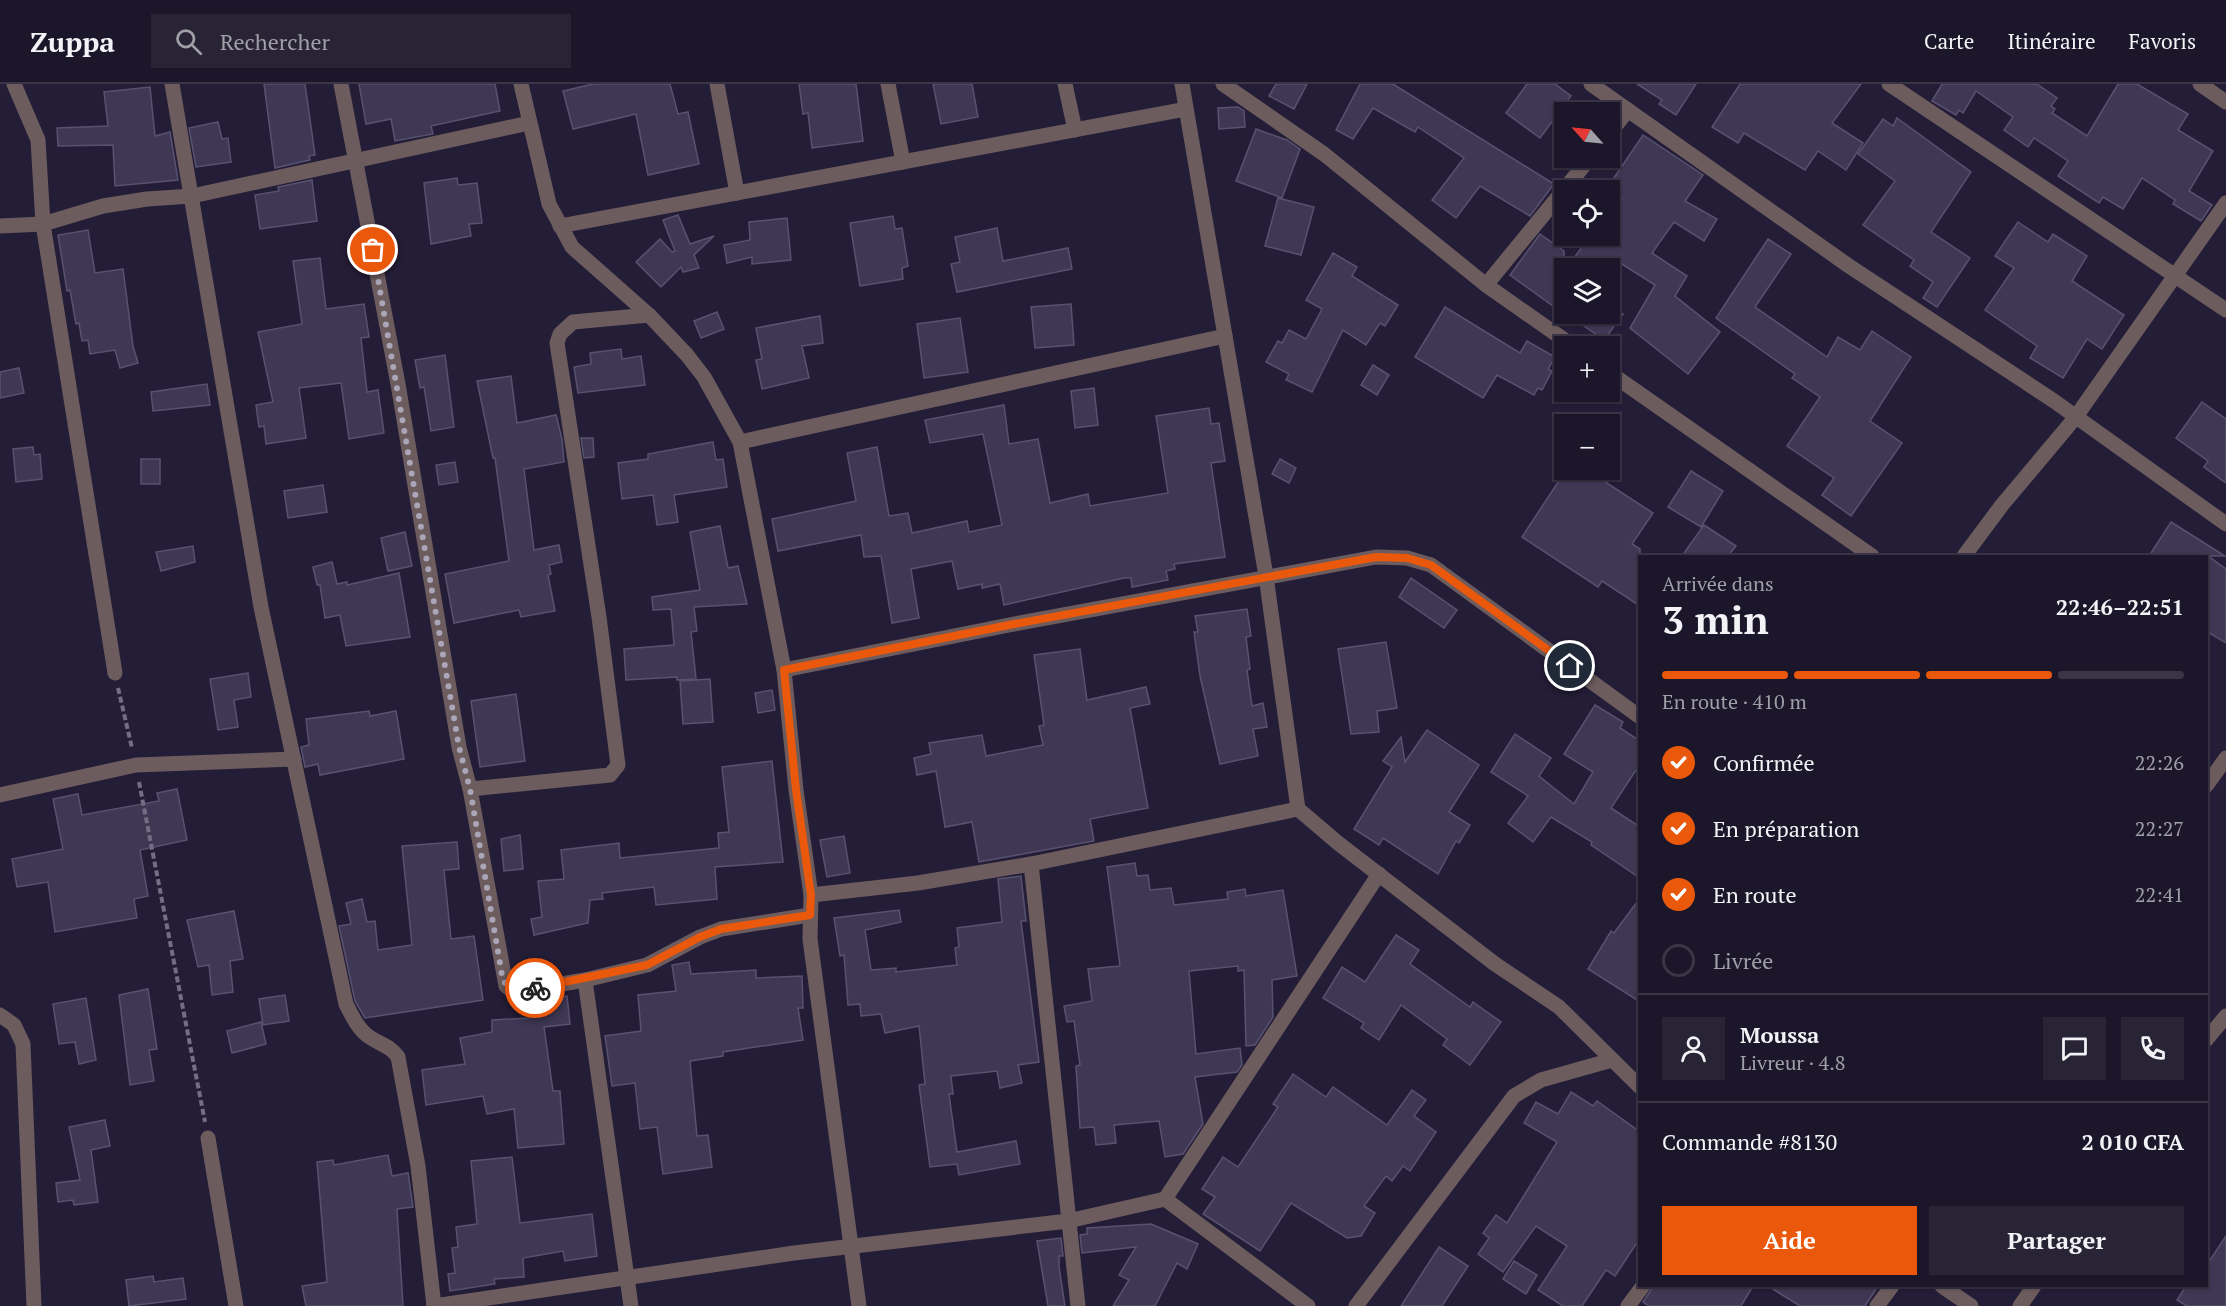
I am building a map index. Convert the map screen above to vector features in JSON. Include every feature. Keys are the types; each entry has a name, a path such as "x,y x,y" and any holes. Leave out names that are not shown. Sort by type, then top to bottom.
{"street":[{"path":"14,84 38,140 43,224 115,673"},
{"path":"172,84 261,607 346,1004 353,1020 369,1038 391,1047 398,1057 418,1166 434,1306 626,1276 851,1246 1068,1221 1165,1199 1379,874"},
{"path":"341,84 400,395 459,747 470,789 506,986 520,991 585,980 647,965 700,937 721,929 810,915"},
{"path":"521,84 549,204 572,247 649,315 704,377 740,442 784,670 796,790 811,895 810,939 859,1306"},
{"path":"717,84 737,193"},
{"path":"888,84 903,162"},
{"path":"1065,84 1075,130"},
{"path":"1182,84 1266,576 1298,809 1495,964 1559,1007 1638,1085"},
{"path":"1223,84 1324,154 1486,285 1559,336"},
{"path":"1591,84 1849,266 2054,401 2226,524"},
{"path":"1889,84 2226,310"},
{"path":"2200,84 2226,102"},
{"path":"560,226 1186,109"},
{"path":"1620,120 1628,110"},
{"path":"0,226 43,224 104,206 147,199 192,196 529,123"},
{"path":"1486,285 1582,168"},
{"path":"1965,555 2075,418 2177,276 2226,203"},
{"path":"470,789 610,775 618,765 599,617 557,343 560,334 573,322 649,315"},
{"path":"740,442 1225,336"},
{"path":"1620,380 1871,555"},
{"path":"784,670 1266,576 1376,557 1407,558 1431,565 1638,716"},
{"path":"2208,783 2226,758"},
{"path":"0,795 136,765 294,759"},
{"path":"811,895 918,883 1031,864 1298,809"},
{"path":"1031,864 1078,1306"},
{"path":"585,980 631,1306"},
{"path":"0,1015 14,1025 23,1044 34,1306"},
{"path":"2208,1038 2226,1016"},
{"path":"1356,1306 1514,1096 1541,1080 1612,1060"},
{"path":"208,1138 236,1306"},
{"path":"1165,1199 1308,1306"},
{"path":"1628,1306 1642,1287"},
{"path":"1877,1306 1891,1287"},
{"path":"1943,1287 1971,1306"},
{"path":"2020,1306 2033,1287"}],"path":[{"path":"115,673 136,765 208,1138"}],"building":[{"path":"264,84 305,84 315,155 309,156 310,160 275,168"},
{"path":"359,84 495,84 500,111 431,126 433,134 395,141 391,119 366,124"},
{"path":"593,84 670,84 678,114 688,112 699,164 648,175 636,114 573,129 563,91"},
{"path":"799,84 856,84 863,141 812,148 808,113 803,114"},
{"path":"933,84 972,84 978,117 941,124"},
{"path":"1276,84 1307,84 1294,109 1269,96"},
{"path":"1360,84 1393,84 1554,184 1530,216 1480,186 1456,218 1432,200 1464,158 1418,127 1415,132 1373,108 1353,139 1336,130"},
{"path":"1527,84 1555,84 1571,96 1567,102 1554,102 1554,119 1540,138 1506,113"},
{"path":"1637,84 1696,84 1676,115 1659,104 1662,100"},
{"path":"1740,84 1861,84 1832,123 1863,143 1846,170 1818,151 1805,170 1744,133 1738,143 1712,127"},
{"path":"1942,84 2037,84 2057,98 2051,106 2055,109 2052,113 2087,136 2118,84 2137,84 2188,114 2178,130 2213,151 2189,191 2212,205 2201,221 2173,204 2175,200 2142,178 2123,209 2103,197 2099,203 2058,176 2068,161 2034,138 2028,147 2004,130 2013,117 1976,91 1963,113 1959,110 1956,115 1932,101"},
{"path":"150,87 155,136 170,132 178,180 115,186 113,145 58,146 57,128 108,126 104,92"},
{"path":"1238,107 1244,111 1245,127 1219,129 1218,108"},
{"path":"1897,118 1971,172 1931,232 1970,258 1937,307 1923,298 1933,282 1910,266 1914,260 1863,225 1895,181 1858,154 1883,119 1893,126"},
{"path":"218,122 222,139 228,138 231,162 196,167 189,128"},
{"path":"1256,129 1287,140 1300,149 1282,198 1236,181"},
{"path":"1643,135 1703,175 1685,201 1717,219 1704,241 1674,222 1652,253 1687,276 1675,296 1720,332 1688,374 1630,328 1655,285 1620,263 1620,258 1574,258 1583,246 1620,246 1620,202 1622,199 1620,198 1620,180 1612,180"},
{"path":"457,178 458,185 477,183 482,223 469,224 471,236 431,244 424,183"},
{"path":"312,180 317,221 260,229 255,195 279,191 278,187"},
{"path":"1278,198 1314,207 1301,255 1265,246"},
{"path":"678,215 690,244 714,236 694,255 699,268 683,272 681,267 661,287 636,262 660,239 672,252 675,251 663,220"},
{"path":"893,216 895,229 902,228 908,266 902,268 903,279 860,286 850,223"},
{"path":"787,218 791,260 752,264 752,257 727,263 724,245 750,240 749,222"},
{"path":"2018,222 2048,242 2053,234 2087,256 2072,281 2124,315 2102,349 2087,339 2063,378 2030,358 2037,346 1985,310 2014,268 1995,256"},
{"path":"997,228 1003,261 1068,248 1072,269 957,292 951,264 960,262 955,237"},
{"path":"88,230 95,273 123,269 133,346 138,363 120,368 115,350 90,354 88,340 82,341 79,323 76,324 70,290 67,291 58,235"},
{"path":"1540,234 1564,251 1564,258 1554,258 1554,307 1510,275"},
{"path":"1768,239 1791,254 1755,307 1827,357 1838,337 1860,350 1872,331 1911,357 1870,421 1902,443 1851,516 1822,495 1834,478 1787,446 1820,397 1792,378 1795,374 1716,318"},
{"path":"1333,253 1357,267 1352,276 1398,305 1385,326 1380,323 1366,345 1343,330 1312,392 1286,380 1289,374 1266,362 1278,341 1282,343 1289,330 1306,339 1322,309 1306,300"},
{"path":"320,258 326,309 364,304 369,337 361,338 367,392 378,390 384,433 349,439 341,383 299,388 306,438 266,444 264,426 259,427 256,405 273,402 258,332 302,324 293,261"},
{"path":"1071,304 1074,345 1035,348 1031,307"},
{"path":"1445,307 1520,353 1527,341 1554,356 1554,359 1548,369 1552,371 1542,390 1538,388 1534,395 1497,375 1483,398 1415,357"},
{"path":"717,312 724,329 701,338 694,321"},
{"path":"820,316 823,343 802,346 809,378 762,389 756,360 762,359 756,328"},
{"path":"960,318 968,372 924,378 917,324"},
{"path":"1581,324 1616,324 1607,336 1598,336"},
{"path":"621,349 622,359 641,356 645,385 578,393 574,367 591,364 590,353"},
{"path":"445,355 454,427 431,431 424,387 420,388 415,360"},
{"path":"1373,365 1389,375 1377,395 1361,385"},
{"path":"19,368 24,393 0,398 0,372"},
{"path":"511,376 517,423 556,415 562,439 564,462 524,469 534,550 559,545 562,562 549,565 551,574 548,575 555,611 521,617 519,610 454,623 445,574 509,561 495,458 493,458 477,381"},
{"path":"207,384 210,405 153,411 151,392"},
{"path":"1094,388 1098,425 1075,428 1071,391"},
{"path":"2202,402 2226,419 2226,483 2204,467 2208,461 2176,438"},
{"path":"1004,405 1009,444 1038,439 1050,503 1088,494 1090,506 1168,493 1156,416 1209,408 1211,424 1219,423 1225,461 1211,463 1225,557 1174,564 1175,569 1166,571 1168,580 1132,587 1131,578 1124,578 1004,605 1000,584 982,588 982,584 958,589 952,561 911,569 919,618 892,623 881,556 864,557 861,535 778,551 772,519 856,501 847,453 877,447 889,516 908,513 912,533 967,521 969,532 1002,525 983,434 930,443 925,420"},
{"path":"581,438 593,438 594,457 584,458"},
{"path":"713,442 716,460 723,459 727,487 674,495 678,522 657,525 653,495 622,499 618,463 648,459 648,454"},
{"path":"33,447 34,455 40,454 42,479 16,482 13,449"},
{"path":"141,459 160,459 160,484 141,484"},
{"path":"1280,459 1296,468 1289,483 1272,474"},
{"path":"455,462 458,482 439,485 436,465"},
{"path":"1691,471 1723,491 1701,527 1668,507"},
{"path":"1559,480 1602,480 1653,513 1632,544 1640,549 1638,605 1602,581 1598,587 1522,537"},
{"path":"323,485 327,512 288,518 284,491"},
{"path":"2171,522 2225,556 2208,555 2150,555"},
{"path":"1704,525 1736,546 1729,555 1683,555"},
{"path":"720,526 728,568 738,566 747,604 694,607 697,631 691,632 696,679 677,680 677,677 626,680 624,649 674,645 671,609 653,610 652,597 700,590 690,532"},
{"path":"405,532 412,566 388,571 381,538"},
{"path":"193,546 195,562 161,571 156,552"},
{"path":"2208,556 2226,569 2226,643 2208,632"},
{"path":"332,562 337,584 347,582 347,585 399,573 410,637 346,646 340,615 325,618 320,585 317,585 313,567"},
{"path":"1411,578 1457,610 1444,628 1399,597"},
{"path":"1247,609 1251,636 1246,637 1250,669 1247,670 1252,706 1263,703 1267,727 1253,729 1258,756 1220,764 1200,676 1194,632 1198,632 1195,616"},
{"path":"1386,642 1397,708 1377,711 1379,732 1351,734 1338,649"},
{"path":"1080,649 1087,700 1146,687 1150,704 1130,708 1148,808 1090,819 1094,841 979,862 972,822 945,827 936,771 917,775 914,758 931,754 929,743 982,735 986,756 1043,745 1039,726 1044,725 1034,655"},
{"path":"248,673 251,697 234,700 238,727 218,730 210,679"},
{"path":"710,679 713,722 683,724 680,681"},
{"path":"772,690 775,710 758,713 755,693"},
{"path":"516,694 525,761 480,767 471,701"},
{"path":"1595,705 1623,722 1620,728 1638,740 1638,767 1611,808 1638,826 1638,877 1591,845 1592,842 1551,817 1533,842 1508,823 1528,796 1491,772 1515,734 1551,758 1539,776 1574,804 1593,772 1564,754"},
{"path":"369,711 370,716 396,711 404,759 320,775 318,764 305,767 301,747 309,745 306,719"},
{"path":"1427,730 1479,765 1449,812 1470,825 1459,843 1456,841 1438,874 1383,838 1379,845 1354,829 1392,767 1383,761 1401,737 1405,762"},
{"path":"772,761 783,862 715,867 717,899 656,905 654,887 602,893 603,899 590,900 588,923 534,935 531,919 542,917 538,881 564,879 561,850 619,843 620,858 719,848 718,833 729,832 722,767"},
{"path":"177,789 187,840 140,850 148,896 134,899 137,918 55,932 48,882 17,887 12,859 63,849 53,799 78,794 82,815 159,801 157,793"},
{"path":"520,835 523,869 504,871 501,839"},
{"path":"844,836 850,873 827,877 820,840"},
{"path":"457,842 459,869 444,870 451,939 474,936 483,1000 365,1018 355,1001 339,926 351,924 346,903 362,899 367,922 375,921 378,950 412,945 402,846"},
{"path":"1135,863 1137,876 1148,875 1150,890 1171,888 1174,905 1228,899 1227,892 1245,889 1246,896 1283,890 1297,976 1272,980 1273,1017 1255,1045 1246,1046 1244,970 1238,971 1238,966 1189,971 1196,1054 1240,1048 1242,1065 1237,1072 1195,1077 1203,1124 1183,1154 1165,1157 1159,1121 1114,1125 1116,1143 1096,1145 1094,1127 1080,1128 1076,1066 1080,1065 1074,1021 1067,1022 1064,1006 1092,1001 1088,969 1120,966 1107,867"},
{"path":"1021,876 1026,921 1021,921 1039,1062 1018,1065 1022,1083 1000,1088 997,1071 951,1076 953,1094 949,1094 957,1152 1016,1141 1020,1164 959,1175 957,1164 930,1167 919,1085 925,1084 919,1026 885,1033 881,1014 861,1016 860,1004 848,1005 844,955 840,956 834,918 899,910 901,922 865,930 871,970 896,968 896,972 957,965 955,948 959,947 957,928 1002,922 998,879"},
{"path":"1638,901 1638,1001 1588,969 1611,931 1614,933"},
{"path":"234,911 243,959 230,961 233,992 212,995 209,965 198,967 187,920"},
{"path":"1396,935 1419,950 1410,964 1470,1007 1473,1002 1501,1022 1470,1065 1443,1045 1447,1039 1401,1005 1379,1040 1361,1028 1364,1023 1323,998 1342,967 1365,982"},
{"path":"689,962 691,974 756,970 756,978 802,976 803,1008 798,1008 803,1040 723,1052 723,1056 690,1061 697,1136 708,1135 712,1167 663,1174 657,1127 640,1129 635,1083 612,1086 605,1036 641,1031 638,995 676,991 672,965"},
{"path":"148,989 157,1049 149,1050 154,1081 130,1085 119,995"},
{"path":"285,995 289,1021 263,1025 259,999"},
{"path":"567,996 570,1024 544,1027 553,1091 560,1091 564,1144 518,1148 514,1109 487,1114 483,1096 426,1105 422,1070 465,1064 460,1038 492,1032 492,1020 530,1018 528,1001"},
{"path":"86,998 96,1060 79,1064 75,1042 59,1044 53,1004"},
{"path":"261,1022 266,1044 232,1053 227,1031"},
{"path":"1293,1074 1326,1097 1333,1087 1387,1125 1412,1090 1426,1100 1414,1116 1436,1132 1410,1171 1403,1166 1392,1181 1386,1176 1364,1206 1375,1213 1361,1236 1347,1238 1291,1203 1260,1251 1203,1214 1215,1197 1202,1189 1223,1157 1238,1167 1278,1107 1273,1104"},
{"path":"1571,1092 1593,1106 1597,1101 1638,1131 1638,1241 1615,1276 1606,1270 1582,1306 1563,1306 1538,1290 1567,1246 1536,1226 1503,1272 1478,1254 1489,1238 1483,1233 1496,1215 1507,1223 1557,1142 1524,1123 1536,1102 1558,1114"},
{"path":"105,1120 110,1146 91,1150 98,1202 74,1205 73,1200 58,1202 56,1183 80,1180 69,1127"},
{"path":"388,1155 392,1176 408,1173 413,1207 397,1209 403,1306 306,1306 302,1286 327,1282 317,1162 333,1160 334,1165"},
{"path":"512,1157 520,1223 592,1214 597,1256 565,1261 563,1251 523,1258 524,1277 494,1279 495,1284 450,1291 448,1274 455,1273 452,1248 458,1247 456,1227 477,1224 471,1161"},
{"path":"1151,1224 1198,1244 1187,1269 1177,1263 1155,1306 1113,1306 1129,1280 1119,1275 1136,1247 1082,1253 1080,1235 1087,1234 1087,1228"},
{"path":"2226,1236 2226,1306 2187,1306 2177,1300 2185,1287 2208,1287 2208,1263"},
{"path":"1061,1238 1063,1256 1059,1256 1059,1267 1065,1306 1048,1306 1037,1241"},
{"path":"1439,1247 1468,1266 1442,1306 1401,1306"},
{"path":"1514,1261 1537,1275 1526,1294 1503,1279"},
{"path":"153,1276 154,1282 183,1278 186,1299 129,1306 126,1280"},
{"path":"1653,1287 1752,1287 1741,1306 1649,1306 1643,1302"},
{"path":"1770,1287 1877,1287 1865,1306 1800,1306"}],"way so far":[{"path":"373,250 406,430 459,747 470,789 503,981 512,990 535,988"}],"route":[{"path":"535,988 585,980 647,965 700,937 721,929 810,915 811,895 796,790 784,670 1009,625 1376,557 1407,558 1431,565 1570,666"}]}
